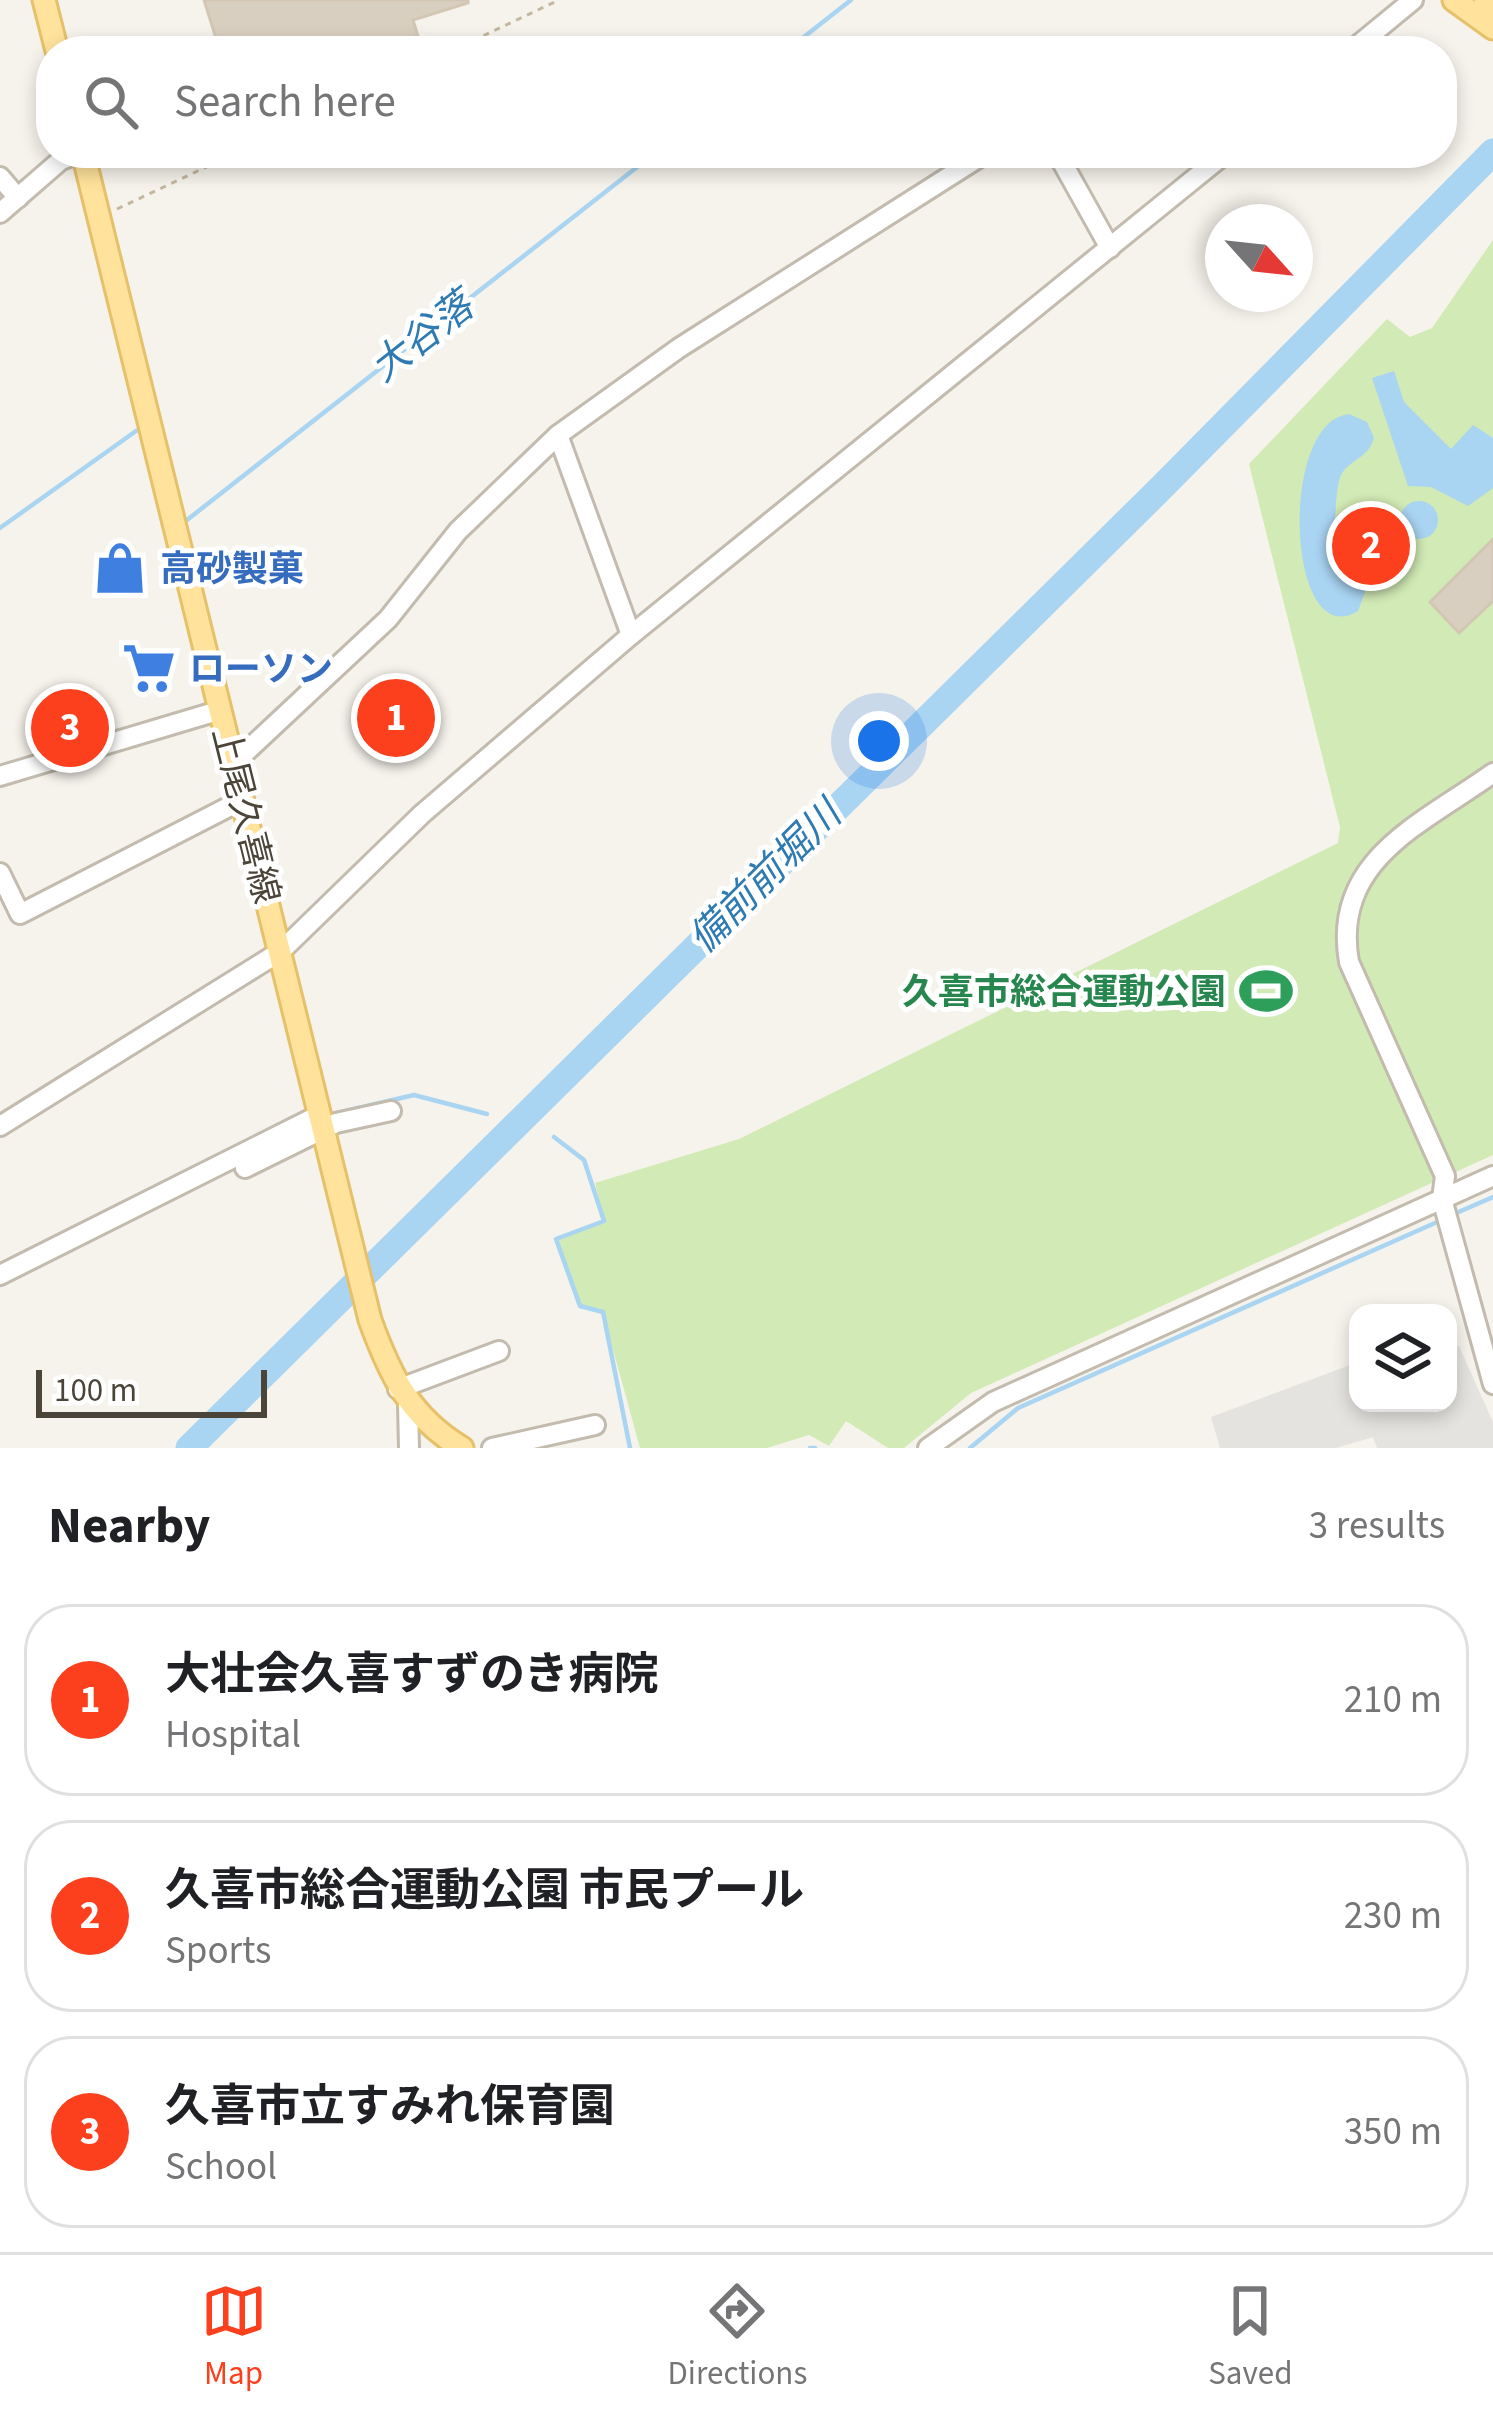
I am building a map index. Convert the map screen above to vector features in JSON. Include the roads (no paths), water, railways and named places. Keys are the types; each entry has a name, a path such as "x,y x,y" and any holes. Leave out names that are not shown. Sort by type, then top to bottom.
{"main road":[{"path":"44,0 53,36"},
{"path":"1454,0 1493,28"},
{"path":"1485,0 1493,6"},
{"name":"上尾久喜線","path":"85,168 365,1300 403,1396 462,1448"}],"street":[{"path":"1369,36 1413,0"},
{"path":"0,213 53,168"},
{"path":"235,762 388,619 458,531 554,439 679,348 962,168"},
{"path":"1065,168 1110,248"},
{"path":"0,1126 280,951 422,814 627,638 1208,168"},
{"path":"0,177 18,198"},
{"path":"554,439 627,638"},
{"path":"0,776 221,710"},
{"path":"1493,773 1374,860 1360,875 1345,921 1348,962 1445,1176 1442,1198 1493,1382"},
{"path":"0,873 20,914 244,800"},
{"path":"0,1275 321,1122 391,1112"},
{"path":"245,1168 321,1122"},
{"path":"928,1448 993,1402 1493,1176"},
{"path":"409,1448 403,1396 499,1351"},
{"path":"492,1448 595,1425"}],"water":[{"path":"1394,371 1404,402 1451,449 1473,425 1493,438 1493,488 1468,506 1431,487 1408,486 1372,378"},
{"path":"1349,414 1367,422 1374,438 1339,480 1336,550 1337,557 1359,575 1365,592 1358,611 1334,615 1317,600 1305,570 1301,491 1310,454 1326,427"},
{"path":"1419,501 1433,506 1438,520 1433,534 1419,539 1405,534 1400,520 1405,506"}],"waterway":[{"name":"大谷落","path":"805,36 851,0"},
{"name":"備前前堀川","path":"189,1448 1162,487 1493,152"},
{"name":"大谷落","path":"187,520 636,168"},
{"path":"0,528 136,431"},
{"path":"328,1115 414,1095 487,1114"},
{"path":"554,1137 584,1160 604,1221 556,1239 580,1306 603,1312 630,1448"},
{"path":"1454,1214 1493,1197"},
{"path":"0,1285 156,1207"},
{"path":"970,1448 1018,1408 1444,1219"},
{"path":"810,1448 815,1448"}],"place":[{"name":"久喜市総合運動公園 市民プール","path":"1371,546"},
{"name":"高砂製菓","path":"120,568"},
{"name":"ローソン","path":"149,668"},
{"name":"大壮会久喜すずのき病院","path":"396,718"},
{"name":"久喜市立すみれ保育園","path":"70,728"},
{"name":"久喜市総合運動公園","path":"1266,991"}]}
